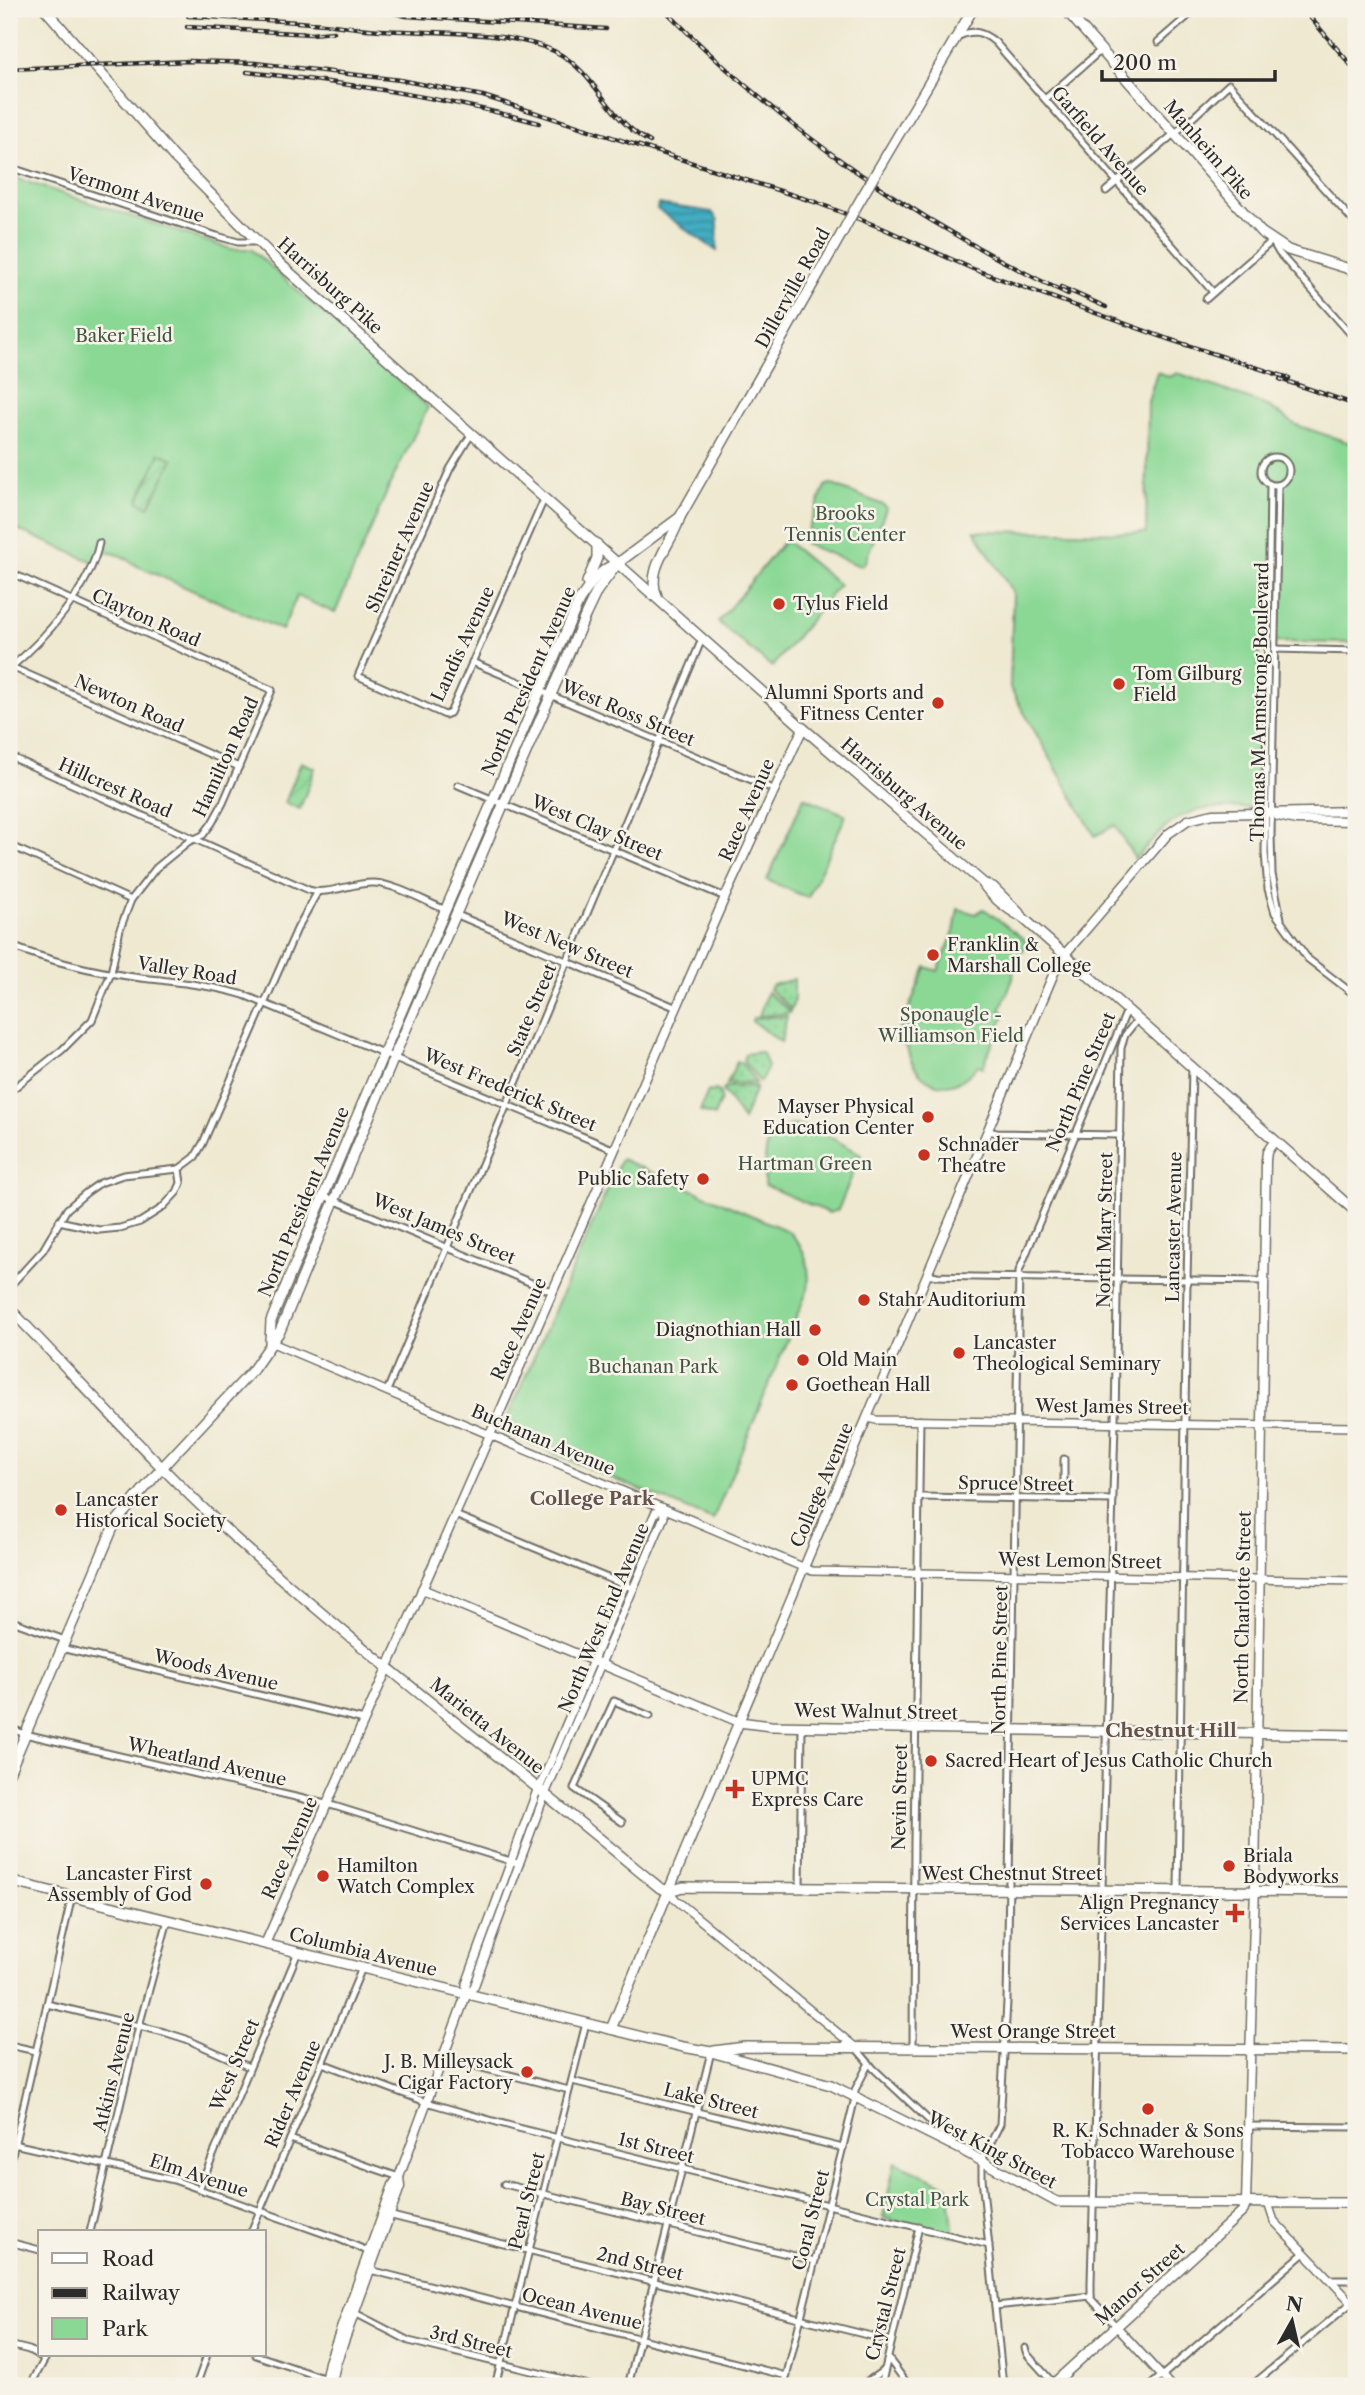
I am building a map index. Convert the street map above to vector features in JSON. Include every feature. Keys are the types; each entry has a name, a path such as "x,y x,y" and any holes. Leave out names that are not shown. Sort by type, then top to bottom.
{"main road":[{"name":"Harrisburg Pike","path":"45,9 174,157 256,242 618,563"},
{"name":"Dillerville Road","path":"618,563 680,517 855,209 973,9"},
{"name":"Manheim Pike","path":"1065,9 1254,225 1272,241 1288,250 1356,271"},
{"path":"658,599 654,574 680,517"},
{"path":"579,601 597,558 597,544"},
{"name":"Harrisburg Avenue","path":"618,563 982,883 993,887 1063,954 1356,1212"},
{"name":"North President Avenue","path":"270,1342 271,1321 579,601 607,566 618,563"},
{"name":"North President Avenue","path":"9,1773 112,1529 163,1468 263,1358 270,1342 279,1331 394,1056 593,598 618,563"},
{"name":"Race Avenue","path":"265,1944 725,897 803,728"},
{"path":"1269,815 1296,811 1356,811"},
{"name":"College Avenue","path":"611,2029 1063,954 1178,826 1213,814 1269,815"},
{"path":"1269,815 1296,820 1356,821"},
{"name":"North Charlotte Street","path":"1246,2203 1255,1891 1266,1160 1275,1140"},
{"name":"Marietta Avenue","path":"9,1308 163,1468 237,1540 660,1888 669,1891"},
{"name":"West Walnut Street","path":"422,1589 740,1722 759,1725 1356,1735"},
{"name":"Columbia Avenue","path":"9,1881 466,1995 711,2052"},
{"name":"West Chestnut Street","path":"669,1891 683,1887 1356,1892"},
{"path":"328,2383 351,2311 386,2214 400,2187 399,2177 466,1995"},
{"name":"West Orange Street","path":"711,2052 745,2047 1356,2050"},
{"name":"West King Street","path":"711,2052 823,2082 854,2095 982,2160 1051,2200 1093,2203 1356,2203"},
{"name":"Manor Street","path":"1052,2385 1243,2211 1246,2203"},
{"path":"351,2311 370,2270 372,2253"}],"street":[{"path":"1158,42 1196,9"},
{"name":"Garfield Avenue","path":"956,38 976,31 995,42 1213,292"},
{"path":"1045,99 1100,51"},
{"path":"1106,191 1230,84 1356,224"},
{"name":"Vermont Avenue","path":"9,167 217,236 242,242 256,242"},
{"path":"1206,299 1272,241 1279,253 1356,339"},
{"name":"Shreiner Avenue","path":"359,676 450,469 472,433"},
{"name":"Thomas M Armstrong Boulevard","path":"1269,815 1276,649 1278,485 1285,480 1289,469 1282,458 1274,457 1265,461 1261,467 1263,478 1270,484 1268,649 1269,815 1272,874 1281,919 1308,959 1356,996"},
{"path":"1270,484 1278,485"},
{"name":"Landis Avenue","path":"359,676 448,715 545,497"},
{"path":"9,667 49,631 72,600 99,543"},
{"name":"Clayton Road","path":"9,572 272,690"},
{"name":"State Street","path":"387,1391 702,639"},
{"path":"1268,649 1356,652"},
{"name":"West Ross Street","path":"472,662 773,789"},
{"name":"Newton Road","path":"9,667 239,767"},
{"name":"Hamilton Road","path":"9,1091 62,1050 87,1027 97,1012 111,973 120,929 131,900 156,869 188,842 203,835 216,817 272,690"},
{"name":"Hillcrest Road","path":"9,757 317,893"},
{"name":"West Clay Street","path":"458,785 725,897"},
{"path":"9,845 131,900"},
{"path":"9,1287 43,1250 59,1222 80,1197 100,1183 131,1174 179,1169 191,1161 203,1143 297,929 317,893 355,884 376,883 445,910"},
{"name":"West New Street","path":"445,910 677,1008"},
{"name":"Valley Road","path":"9,945 54,961 111,973 201,985 244,995 394,1056"},
{"name":"North Pine Street","path":"982,2160 1000,2124 1005,2048 1013,1730 1018,1278 1023,1258 1127,1010"},
{"name":"North Mary Street","path":"1091,2296 1114,1500 1121,1048 1125,1035 1138,1019"},
{"name":"West Frederick Street","path":"394,1056 615,1150"},
{"name":"Lancaster Avenue","path":"1178,1891 1186,1280 1192,1068"},
{"path":"989,1131 1120,1135"},
{"path":"59,1222 99,1230 140,1222 162,1208 177,1192 180,1186 179,1169"},
{"name":"West James Street","path":"324,1196 552,1292"},
{"path":"928,1274 1018,1278 1265,1281"},
{"name":"Buchanan Avenue","path":"270,1342 804,1567"},
{"name":"West James Street","path":"868,1418 1356,1426"},
{"name":"Nevin Street","path":"913,2048 920,1420"},
{"path":"1064,1499 1065,1459"},
{"name":"Spruce Street","path":"919,1497 1114,1500"},
{"name":"North West End Avenue","path":"466,1995 466,1984 511,1861 598,1663 634,1589 664,1517 663,1508 655,1513 625,1585 598,1663"},
{"path":"455,1515 634,1589"},
{"name":"West Lemon Street","path":"804,1567 812,1571 918,1574 1356,1581"},
{"name":"Woods Avenue","path":"9,1620 63,1644 364,1720"},
{"path":"622,1822 574,1788 614,1701 650,1716"},
{"path":"800,1888 802,1726"},
{"name":"Wheatland Avenue","path":"9,1728 327,1805 520,1864"},
{"name":"North West End Avenue","path":"466,1995 474,1987 520,1864 542,1792"},
{"name":"Marietta Avenue","path":"669,1891 676,1900 856,2048 962,2150"},
{"path":"9,2168 12,2143 72,1896"},
{"name":"Atkins Avenue","path":"90,2230 139,2026 168,1920"},
{"name":"West Street","path":"199,2189 298,1952"},
{"name":"Rider Avenue","path":"252,2230 362,1968"},
{"path":"47,2004 186,2039 248,2067"},
{"name":"Pearl Street","path":"495,2386 586,2023"},
{"path":"9,2045 36,2052"},
{"path":"628,2386 711,2052"},
{"path":"443,2058 569,2090"},
{"name":"1st Street","path":"322,2063 426,2102 989,2245"},
{"name":"Coral Street","path":"784,2386 844,2148 854,2095 869,2063"},
{"name":"Lake Street","path":"572,2081 844,2148"},
{"path":"1248,2126 1356,2127"},
{"path":"289,2139 399,2177"},
{"name":"Elm Avenue","path":"12,2143 142,2172 199,2189 372,2253"},
{"path":"982,2160 1003,2386"},
{"name":"Bay Street","path":"504,2184 815,2261"},
{"path":"1251,2386 1355,2303 1272,2218 1268,2203"},
{"name":"2nd Street","path":"386,2214 891,2341"},
{"name":"Crystal Street","path":"881,2386 919,2227"},
{"path":"9,2242 38,2249"},
{"path":"1150,2386 1304,2252"},
{"name":"Ocean Avenue","path":"370,2270 787,2376"},
{"path":"1330,2280 1356,2280"},
{"path":"995,2306 1091,2296 1091,2300 1171,2386"},
{"name":"3rd Street","path":"351,2311 409,2341 592,2386"},
{"path":"9,2346 38,2354"},
{"path":"1025,2348 1052,2385"},
{"path":"196,2386 207,2356"},
{"path":"259,2356 328,2383"},
{"path":"30,2386 46,2357"},
{"path":"888,2358 909,2386"},
{"path":"861,2386 885,2370"}],"green space":[{"name":"Baker Field","path":"9,176 231,249 251,249 428,407 391,482 335,613 297,596 282,630 120,556 102,552 98,564 9,526"},
{"path":"1157,372 1169,377 1178,373 1270,407 1296,425 1356,445 1356,643 1259,642 1256,798 1259,808 1216,808 1188,813 1165,829 1135,859 1115,825 1095,836 1010,688 1013,593 975,531 1146,533 1148,401"},
{"path":"160,453 173,459 149,507 138,501"},
{"name":"Brooks Tennis Center","path":"830,484 884,505 886,509 864,564 860,566 805,544 804,540 825,486"},
{"name":"Tylus Field","path":"785,540 839,585 772,667 718,622"},
{"path":"301,762 315,768 300,809 285,803"},
{"path":"804,797 846,815 808,898 767,880"},
{"name":"Sponaugle - Williamson Field","path":"958,909 976,914 983,909 987,911 1025,940 1026,946 1014,961 1013,979 1000,1010 1005,1013 983,1067 978,1065 968,1076 957,1082 936,1084 918,1071 911,1061 907,1047 895,1041 926,967 938,971 954,932"},
{"path":"794,979 794,1001 791,1009 769,989 773,985"},
{"path":"767,992 790,1011 790,1013 759,1016"},
{"path":"787,1016 781,1042 752,1021 753,1018"},
{"path":"763,1053 768,1067 760,1082 743,1061 745,1054"},
{"path":"737,1061 743,1065 756,1083 727,1084"},
{"path":"755,1086 743,1120 723,1091 725,1087"},
{"path":"708,1091 720,1092 721,1099 714,1116 700,1111"},
{"name":"Hartman Green","path":"792,1125 819,1132 861,1154 838,1210 829,1213 764,1185 766,1148 769,1141 781,1129"},
{"name":"Buchanan Park","path":"621,1159 788,1231 798,1243 807,1264 808,1289 713,1520 501,1432"},
{"name":"Crystal Park","path":"895,2162 948,2186 954,2236 883,2218"}],"water":[{"path":"658,204 712,212 718,220 717,251 657,209"}],"railway":[{"path":"379,9 406,16 606,29"},
{"path":"664,9 755,93 853,169 958,236 1068,294"},
{"path":"1303,9 1356,71"},
{"path":"188,16 469,34 535,44 554,51 581,71 623,122 650,142"},
{"path":"187,27 311,34 334,32"},
{"path":"9,69 189,61 255,63 400,80 483,96 815,202 882,228 973,269 1168,339 1289,378"},
{"path":"247,72 394,92 539,123"},
{"path":"1061,287 1106,307"},
{"path":"1280,379 1356,405"}],"place":[{"name":"Tylus Field","path":"779,604"},
{"name":"Tom Gilburg Field","path":"1119,684"},
{"name":"Alumni Sports and Fitness Center","path":"938,703"},
{"name":"Franklin & Marshall College","path":"933,955"},
{"name":"Mayser Physical Education Center","path":"928,1117"},
{"name":"Schnader Theatre","path":"924,1155"},
{"name":"Public Safety","path":"703,1179"},
{"name":"Stahr Auditorium","path":"864,1300"},
{"name":"Diagnothian Hall","path":"815,1330"},
{"name":"Lancaster Theological Seminary","path":"959,1353"},
{"name":"Old Main","path":"803,1360"},
{"name":"Goethean Hall","path":"792,1385"},
{"name":"Lancaster Historical Society","path":"61,1510"},
{"name":"Sacred Heart of Jesus Catholic Church","path":"931,1761"},
{"name":"UPMC Express Care","path":"735,1789"},
{"name":"Briala Bodyworks","path":"1229,1866"},
{"name":"Hamilton Watch Complex","path":"323,1876"},
{"name":"Lancaster First Assembly of God","path":"206,1884"},
{"name":"Align Pregnancy Services Lancaster","path":"1235,1913"},
{"name":"J. B. Milleysack Cigar Factory","path":"527,2072"},
{"name":"R. K. Schnader & Sons Tobacco Warehouse","path":"1148,2109"}],"district":[{"name":"College Park","path":"592,1498"},
{"name":"Chestnut Hill","path":"1171,1730"}]}
